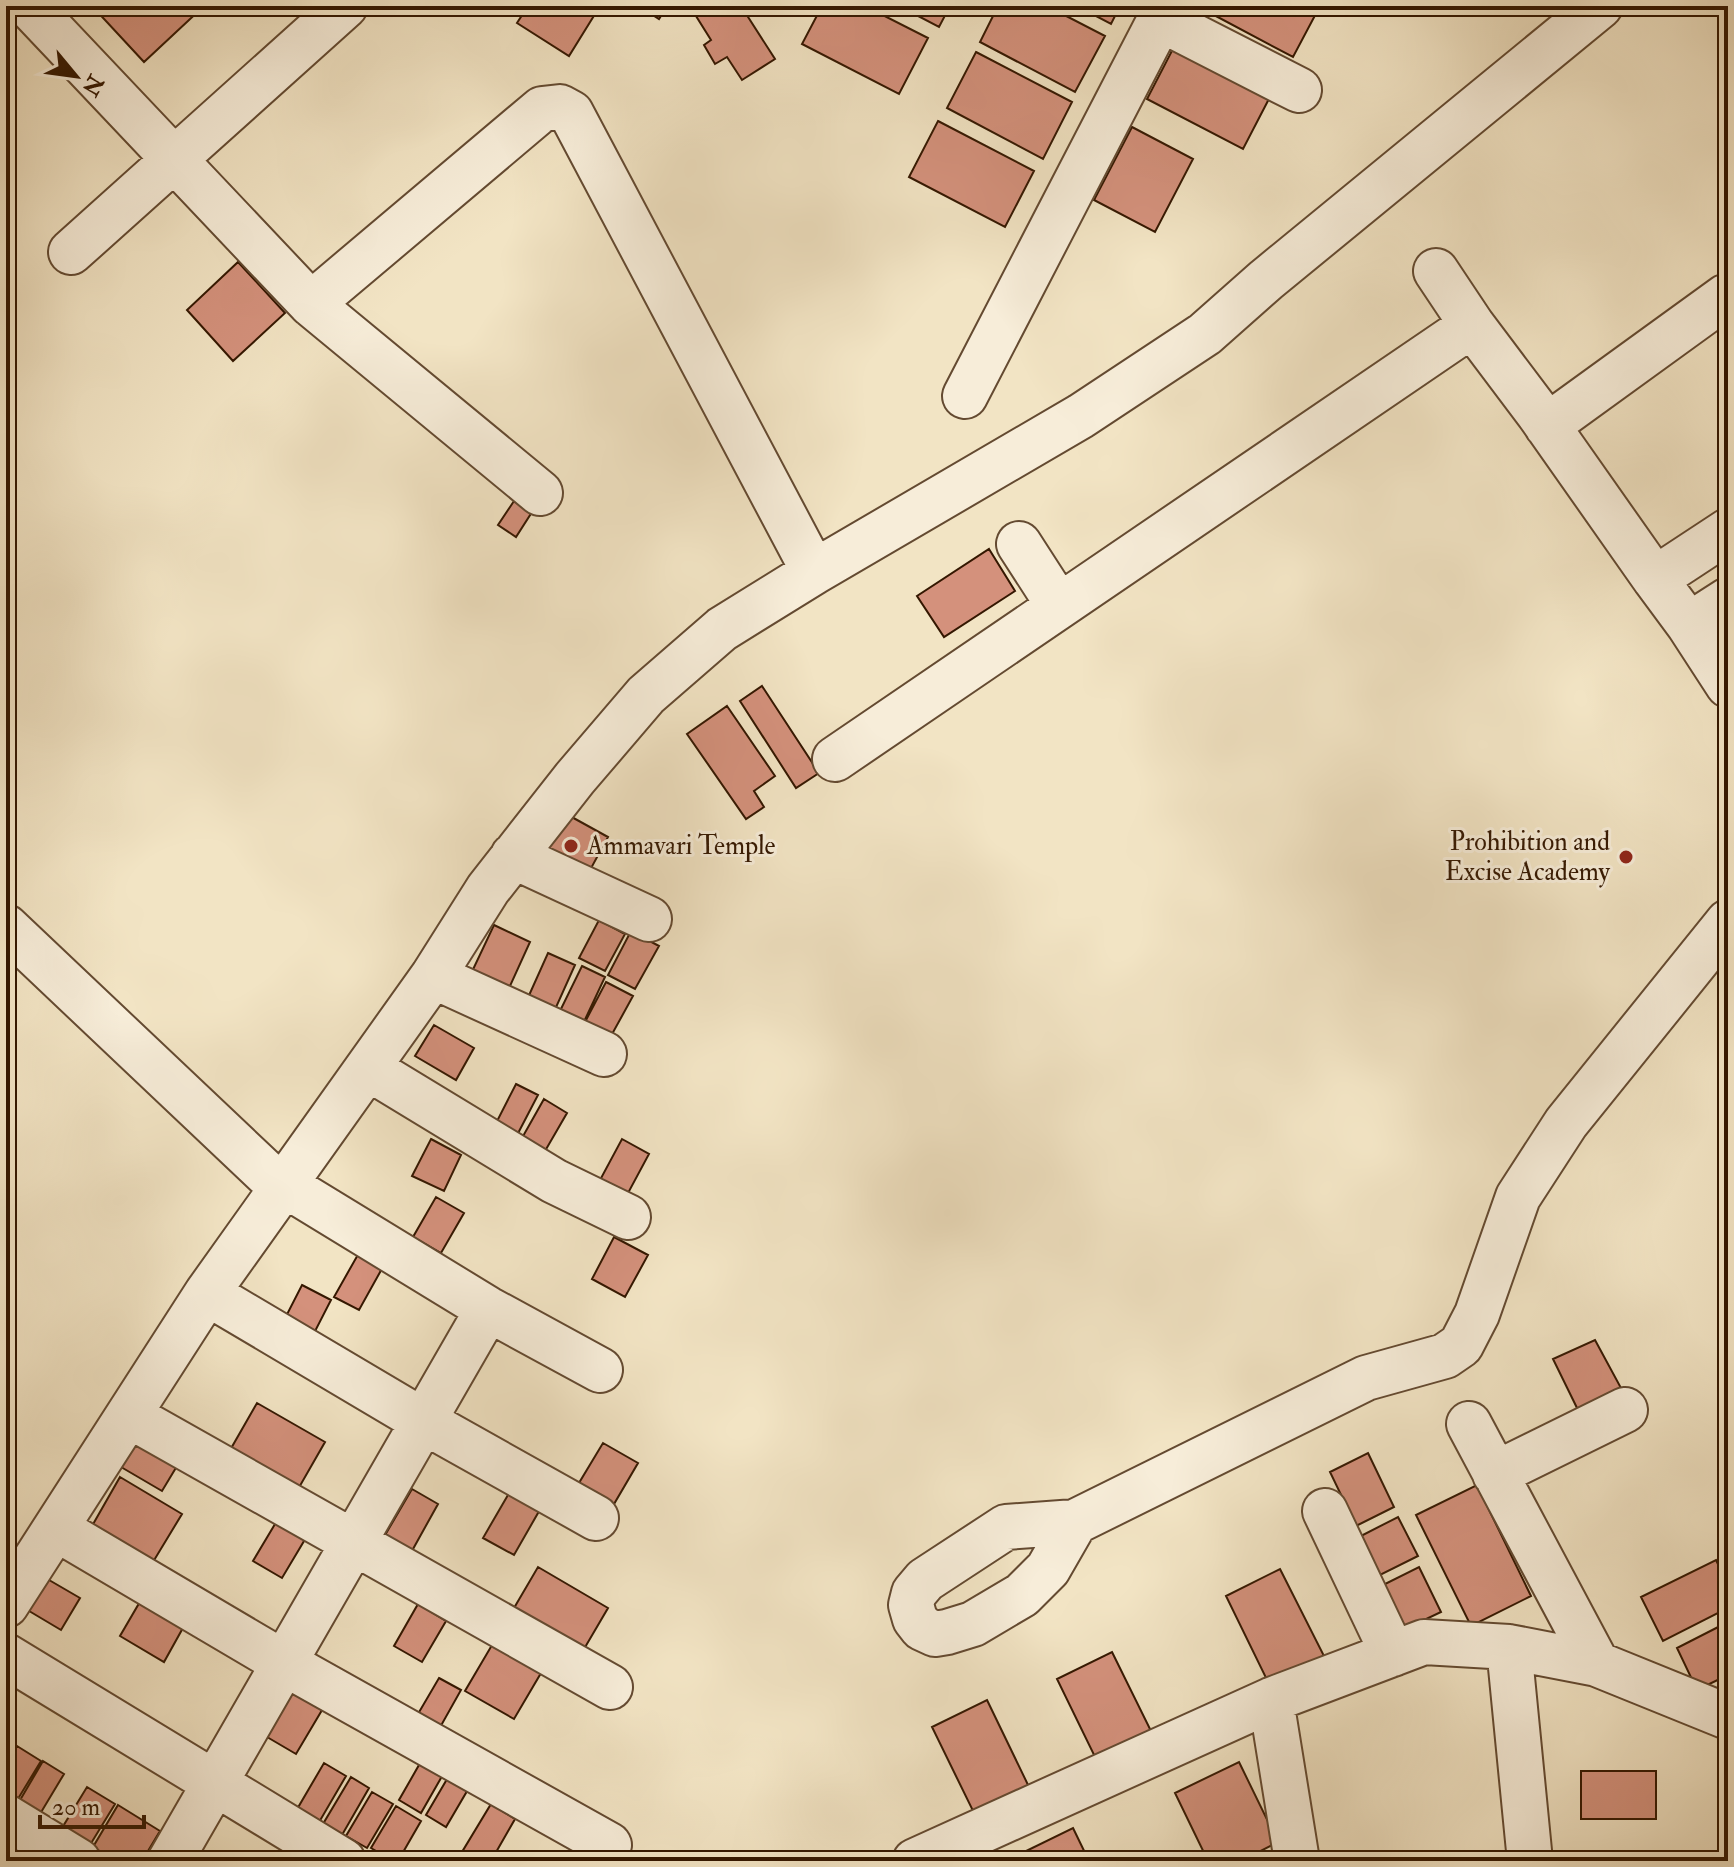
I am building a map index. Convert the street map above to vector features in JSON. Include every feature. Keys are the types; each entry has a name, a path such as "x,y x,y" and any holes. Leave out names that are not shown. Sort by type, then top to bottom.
{"street":[{"path":"6,23 23,6"},
{"path":"29,6 311,304 540,493"},
{"path":"71,252 345,6"},
{"path":"6,1605 207,1293 433,976 488,889 646,695 722,629 1081,416 1205,334 1266,280 1600,6"},
{"path":"965,396 1164,12 1299,90"},
{"path":"311,304 542,109 560,107 571,113 814,572"},
{"path":"1436,271 1689,625 1728,685"},
{"path":"1547,426 1727,297"},
{"path":"835,759 1472,325"},
{"path":"1655,579 1728,531"},
{"path":"1019,544 1059,606"},
{"path":"1689,625 1728,600"},
{"path":"513,856 649,919"},
{"path":"1075,1522 1366,1378 1445,1356 1461,1345 1477,1314 1518,1197 1566,1123 1728,922"},
{"path":"6,927 284,1187 488,1309 600,1370"},
{"path":"433,976 604,1054"},
{"path":"368,1068 554,1181 628,1217"},
{"path":"207,1293 423,1421 596,1518"},
{"path":"170,1861 488,1309"},
{"path":"1495,1474 1625,1410"},
{"path":"130,1416 610,1687"},
{"path":"1469,1424 1597,1664"},
{"path":"1325,1511 1393,1654"},
{"path":"57,1529 284,1663 609,1845"},
{"path":"915,1861 1271,1700 1424,1642 1509,1647 1597,1664 1728,1717"},
{"path":"1509,1647 1530,1861"},
{"path":"6,1656 343,1861"},
{"path":"1271,1700 1297,1861"},
{"path":"6,1817 78,1861"}],"building":[{"path":"92,6 204,6 144,62"},
{"path":"528,6 600,6 569,56 517,23"},
{"path":"639,6 667,6 659,19"},
{"path":"711,6 741,6 775,59 742,80 727,57 715,64 704,45 711,40 696,16"},
{"path":"822,6 865,6 928,38 899,94 802,44"},
{"path":"899,6 950,6 939,27"},
{"path":"998,6 1047,6 1105,36 1075,92 980,42"},
{"path":"1077,6 1120,6 1111,24"},
{"path":"1197,6 1320,6 1293,57"},
{"path":"1176,43 1272,93 1243,149 1147,99"},
{"path":"976,52 1072,102 1043,159 947,108"},
{"path":"938,121 1034,171 1005,227 909,177"},
{"path":"1132,127 1193,159 1155,232 1094,200"},
{"path":"238,262 285,313 233,361 187,310"},
{"path":"514,501 532,512 516,537 498,525"},
{"path":"989,549 1015,591 944,637 917,596"},
{"path":"762,686 819,773 796,788 740,701"},
{"path":"727,706 775,776 754,791 764,807 746,819 687,734"},
{"name":"Ammavari Temple","path":"559,810 608,837 583,883 534,856"},
{"path":"599,920 625,934 605,971 579,958"},
{"path":"494,925 530,942 505,997 468,980"},
{"path":"631,931 659,946 635,989 608,975"},
{"path":"548,953 575,965 553,1014 526,1002"},
{"path":"582,966 605,977 582,1026 558,1015"},
{"path":"606,982 633,996 611,1036 585,1022"},
{"path":"434,1025 474,1048 456,1080 415,1056"},
{"path":"516,1084 538,1095 515,1139 494,1127"},
{"path":"544,1099 567,1113 541,1158 518,1145"},
{"path":"431,1139 461,1155 444,1191 412,1176"},
{"path":"622,1139 649,1154 627,1195 600,1180"},
{"path":"436,1197 464,1213 441,1253 413,1237"},
{"path":"614,1237 648,1255 625,1297 592,1279"},
{"path":"360,1251 384,1265 359,1310 334,1297"},
{"path":"302,1285 331,1300 309,1343 280,1328"},
{"path":"1595,1340 1621,1388 1579,1412 1553,1359"},
{"path":"257,1403 325,1442 297,1491 229,1452"},
{"path":"138,1437 180,1461 162,1491 121,1467"},
{"path":"603,1443 638,1463 614,1504 579,1483"},
{"path":"1368,1453 1394,1507 1356,1526 1330,1472"},
{"path":"120,1477 182,1514 153,1562 92,1526"},
{"path":"1477,1485 1531,1596 1471,1626 1416,1515"},
{"path":"512,1488 542,1506 514,1555 483,1538"},
{"path":"412,1489 438,1504 408,1558 381,1542"},
{"path":"1398,1517 1418,1556 1374,1578 1355,1539"},
{"path":"278,1519 307,1536 282,1578 253,1561"},
{"path":"1716,1560 1728,1585 1728,1608 1663,1641 1641,1597"},
{"path":"538,1567 608,1608 577,1661 507,1620"},
{"path":"1419,1567 1441,1612 1399,1632 1377,1588"},
{"path":"1280,1569 1324,1656 1269,1684 1226,1596"},
{"path":"37,1573 80,1598 61,1630 19,1605"},
{"path":"141,1600 184,1626 164,1662 120,1636"},
{"path":"418,1604 446,1621 422,1662 394,1646"},
{"path":"1728,1622 1728,1675 1697,1690 1677,1648"},
{"path":"492,1645 541,1673 514,1719 465,1691"},
{"path":"1112,1652 1151,1731 1096,1759 1057,1679"},
{"path":"439,1678 461,1690 438,1731 415,1719"},
{"path":"295,1687 325,1705 296,1754 267,1737"},
{"path":"987,1700 1030,1789 976,1817 932,1727"},
{"path":"17,1746 41,1761 13,1807 6,1803 6,1764"},
{"path":"423,1758 445,1771 421,1813 399,1800"},
{"path":"43,1761 64,1774 37,1819 16,1807"},
{"path":"1239,1762 1278,1842 1241,1861 1208,1861 1175,1793"},
{"path":"324,1763 346,1776 318,1824 296,1811"},
{"path":"1581,1771 1656,1771 1656,1819 1581,1819"},
{"path":"450,1774 470,1786 446,1827 426,1815"},
{"path":"351,1777 369,1788 342,1835 323,1824"},
{"path":"87,1787 115,1804 90,1845 62,1828"},
{"path":"372,1792 393,1804 367,1848 346,1836"},
{"path":"491,1804 515,1819 491,1861 478,1861 462,1852"},
{"path":"118,1805 160,1831 142,1861 116,1861 93,1847"},
{"path":"396,1806 421,1821 398,1861 393,1861 371,1848"},
{"path":"1073,1828 1089,1861 1026,1861 1022,1853"}],"place":[{"name":"Ammavari Temple","path":"571,846"},
{"name":"Prohibition and Excise Academy","path":"1626,857"}]}
